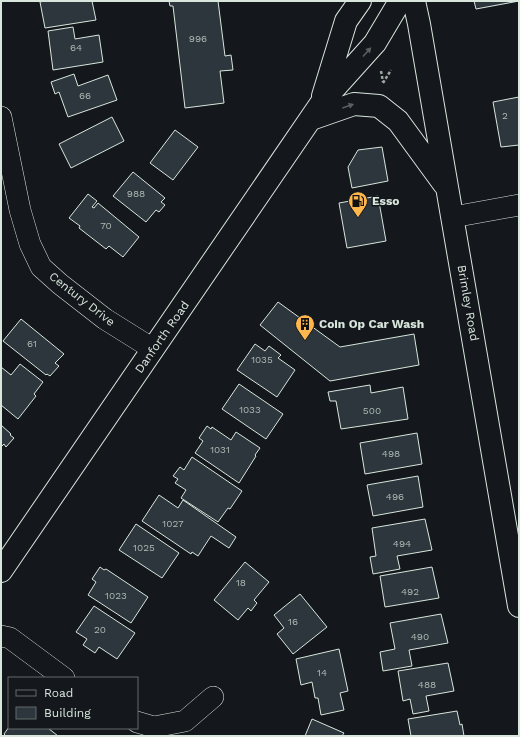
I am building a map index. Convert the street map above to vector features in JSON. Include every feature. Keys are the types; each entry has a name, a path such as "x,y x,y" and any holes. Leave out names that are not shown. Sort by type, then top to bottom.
{"main road":[{"name":"Danforth Road","path":"316,111 346,21 360,1"},
{"name":"Danforth Road","path":"1,572 316,111 375,43 400,1"},
{"name":"Brimley Road","path":"414,1 453,217 519,606"},
{"path":"316,111 354,104 378,106 398,121 448,190"}],"street":[{"name":"Century Drive","path":"1,117 20,210 30,244 41,267 60,284 105,319 153,349"},
{"path":"453,217 519,205"},
{"path":"1,636 10,638 63,677"},
{"path":"138,722 154,727 185,721 213,697"}],"path":[{"path":"380,70 383,83 382,90"},
{"path":"383,83 391,70"}],"building":[{"path":"92,1 96,20 45,28 40,2"},
{"path":"169,1 218,1 225,56 231,55 233,70 220,71 224,103 185,108 173,6 170,6"},
{"path":"474,1 519,1 476,9"},
{"path":"73,27 75,39 99,35 103,62 53,70 48,31"},
{"path":"74,74 78,86 108,75 117,100 68,117 59,92 55,94 51,82"},
{"path":"519,97 519,145 501,147 493,102"},
{"path":"112,117 124,141 71,168 59,144"},
{"path":"175,130 198,147 173,180 150,163"},
{"path":"382,147 388,181 352,188 348,167 358,150"},
{"path":"133,172 165,198 161,202 165,205 159,212 156,210 146,222 113,196"},
{"path":"88,194 97,201 92,207 94,208 98,203 139,237 123,257 109,246 106,249 79,228 80,226 69,218"},
{"path":"378,196 386,241 347,248 339,203"},
{"name":"Coin Op Car Wash","path":"278,302 340,347 414,334 419,365 330,381 260,325"},
{"path":"21,319 64,354 55,363 59,366 50,376 47,374 46,375 3,341"},
{"path":"255,344 265,351 269,346 281,355 278,358 295,370 277,397 237,370"},
{"path":"20,364 43,382 34,394 36,396 18,419 1,405 1,367 11,375"},
{"path":"239,384 283,414 266,439 222,409"},
{"path":"370,385 371,393 403,387 408,419 341,429 336,401 330,401 328,392"},
{"path":"1,425 14,438 6,447 4,444 1,447"},
{"path":"207,426 211,429 212,427 231,440 236,432 260,448 239,483 195,453 203,441 199,438"},
{"path":"417,433 422,464 365,474 360,443"},
{"path":"192,457 242,491 230,509 228,508 218,522 181,498 186,490 175,483 178,479 173,476 180,467 184,470"},
{"path":"418,476 423,507 373,516 367,485"},
{"path":"159,495 178,508 183,500 236,537 229,548 211,536 198,556 192,552 191,554 142,521"},
{"path":"425,519 432,550 397,556 400,569 373,574 370,557 376,556 372,528"},
{"path":"136,524 179,553 162,578 119,550"},
{"path":"245,562 269,582 254,600 257,603 251,611 248,608 238,620 214,600"},
{"path":"100,567 104,570 106,569 148,597 131,623 88,595 96,582 92,579"},
{"path":"432,567 439,598 385,607 380,576"},
{"path":"300,594 327,627 293,654 277,634 284,628 274,615"},
{"path":"94,606 135,633 117,659 99,647 95,653 83,645 87,639 76,632"},
{"path":"441,614 448,643 409,650 412,666 383,671 380,652 395,649 390,623"},
{"path":"339,649 348,691 340,693 344,710 321,715 318,698 315,698 312,682 301,685 296,659"},
{"path":"448,663 454,691 426,696 429,711 413,714 410,699 403,701 398,671"},
{"path":"457,711 460,725 462,724 464,736 411,736 408,719"},
{"path":"312,719 344,733 342,736 305,736"},
{"path":"8,728 49,729 58,736 6,736 4,734"}],"place":[{"name":"Esso","path":"358,218"},
{"name":"Coin Op Car Wash","path":"305,341"}]}
